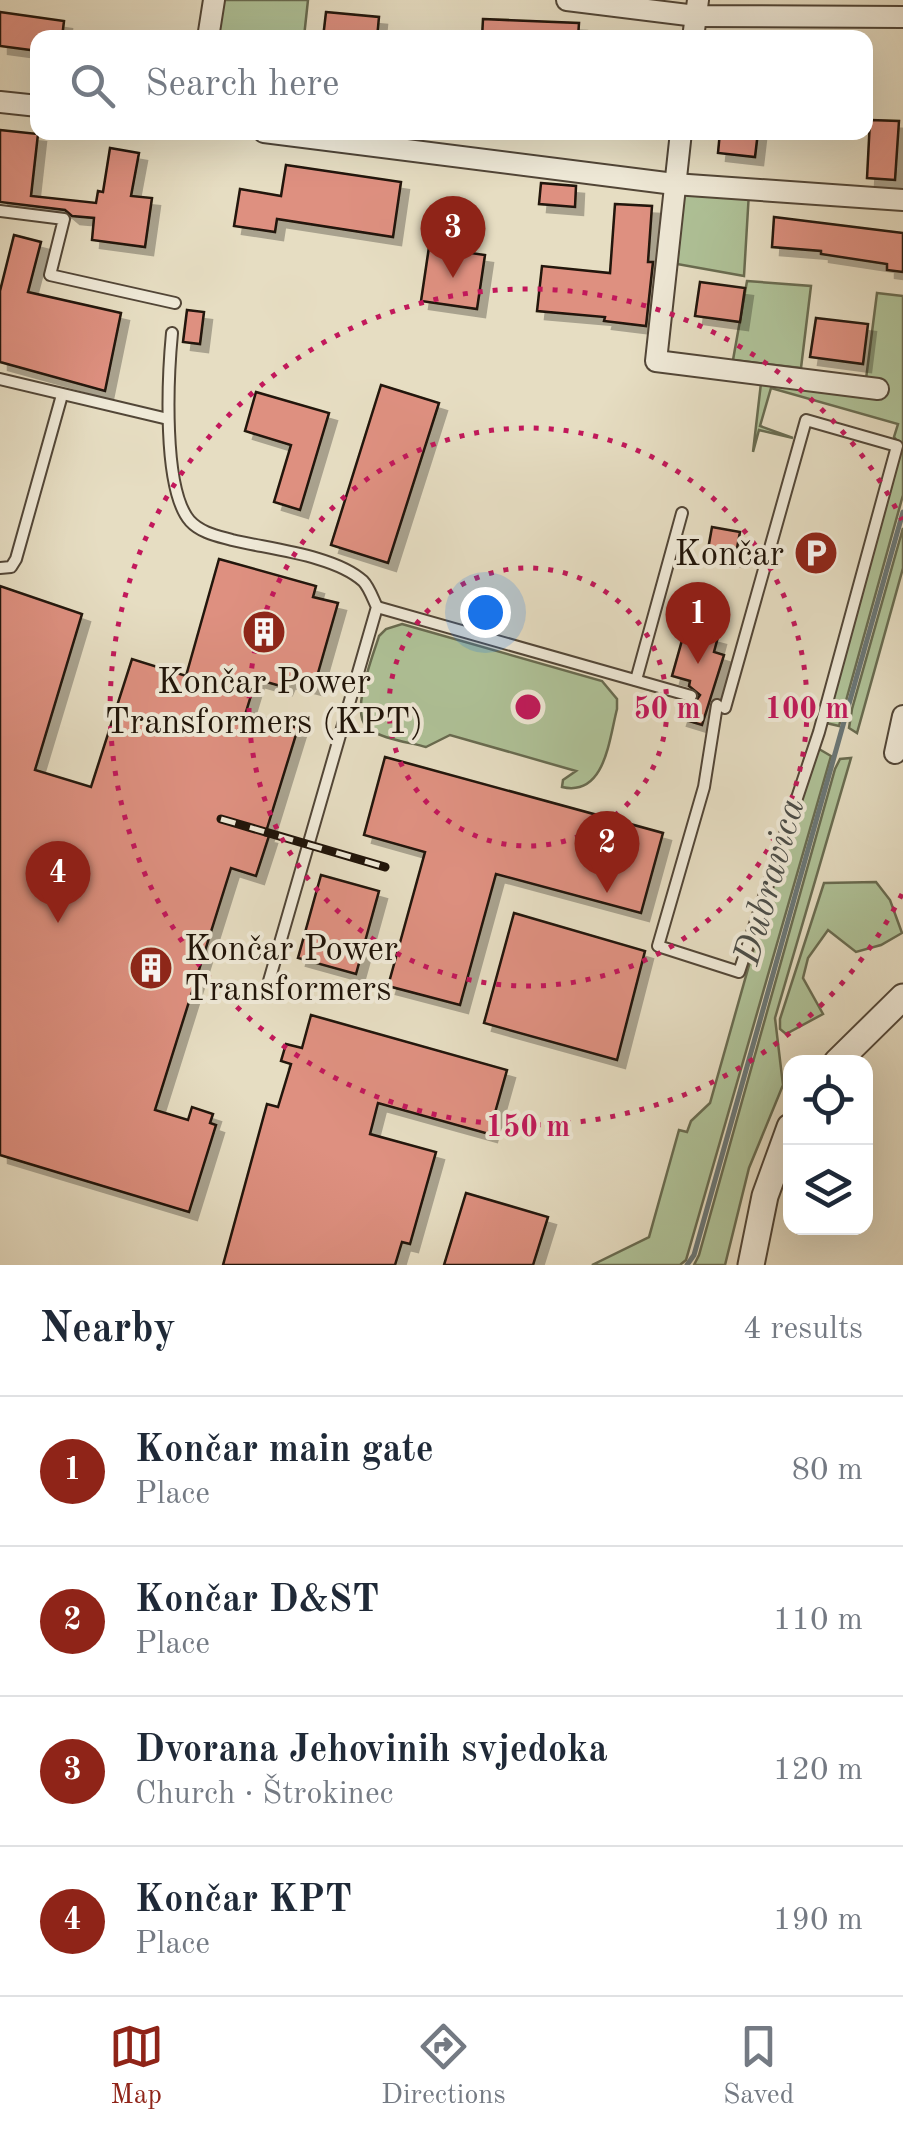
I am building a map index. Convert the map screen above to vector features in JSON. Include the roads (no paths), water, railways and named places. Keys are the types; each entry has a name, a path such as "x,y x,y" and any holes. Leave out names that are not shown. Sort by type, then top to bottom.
{"street":[{"path":"209,30 214,0"},
{"path":"567,0 696,18 903,17"},
{"path":"0,102 30,105"},
{"path":"327,140 674,184 903,200"},
{"path":"680,140 656,360 878,389"},
{"path":"895,753 903,716"},
{"path":"845,1055 903,997"},
{"path":"751,1265 765,1196 784,1145"}],"lane":[{"path":"0,211 64,219 50,275 175,303"},
{"path":"172,333 167,392 170,447 180,497 190,521 210,535 332,564 364,582 377,607 269,981"},
{"path":"0,379 168,419"},
{"path":"0,568 10,566 16,559 62,395"},
{"path":"806,420 898,446 819,732 739,972 658,946 704,786 721,706 806,420"},
{"path":"636,680 682,513"},
{"path":"377,607 690,696"}],"waterway":[{"name":"Dubravica","path":"687,1265 694,1255 903,512"}],"railway":[{"path":"221,819 385,867"}],"place":[{"name":"Dvorana Jehovinih svjedoka","path":"453,278"},
{"name":"Končar","path":"816,553"},
{"name":"Končar Power Transformers (KPT)","path":"264,632"},
{"name":"Končar main gate","path":"698,664"},
{"name":"Končar D&ST","path":"607,893"},
{"name":"Končar KPT","path":"58,923"},
{"name":"Končar Power Transformers","path":"151,968"}]}
